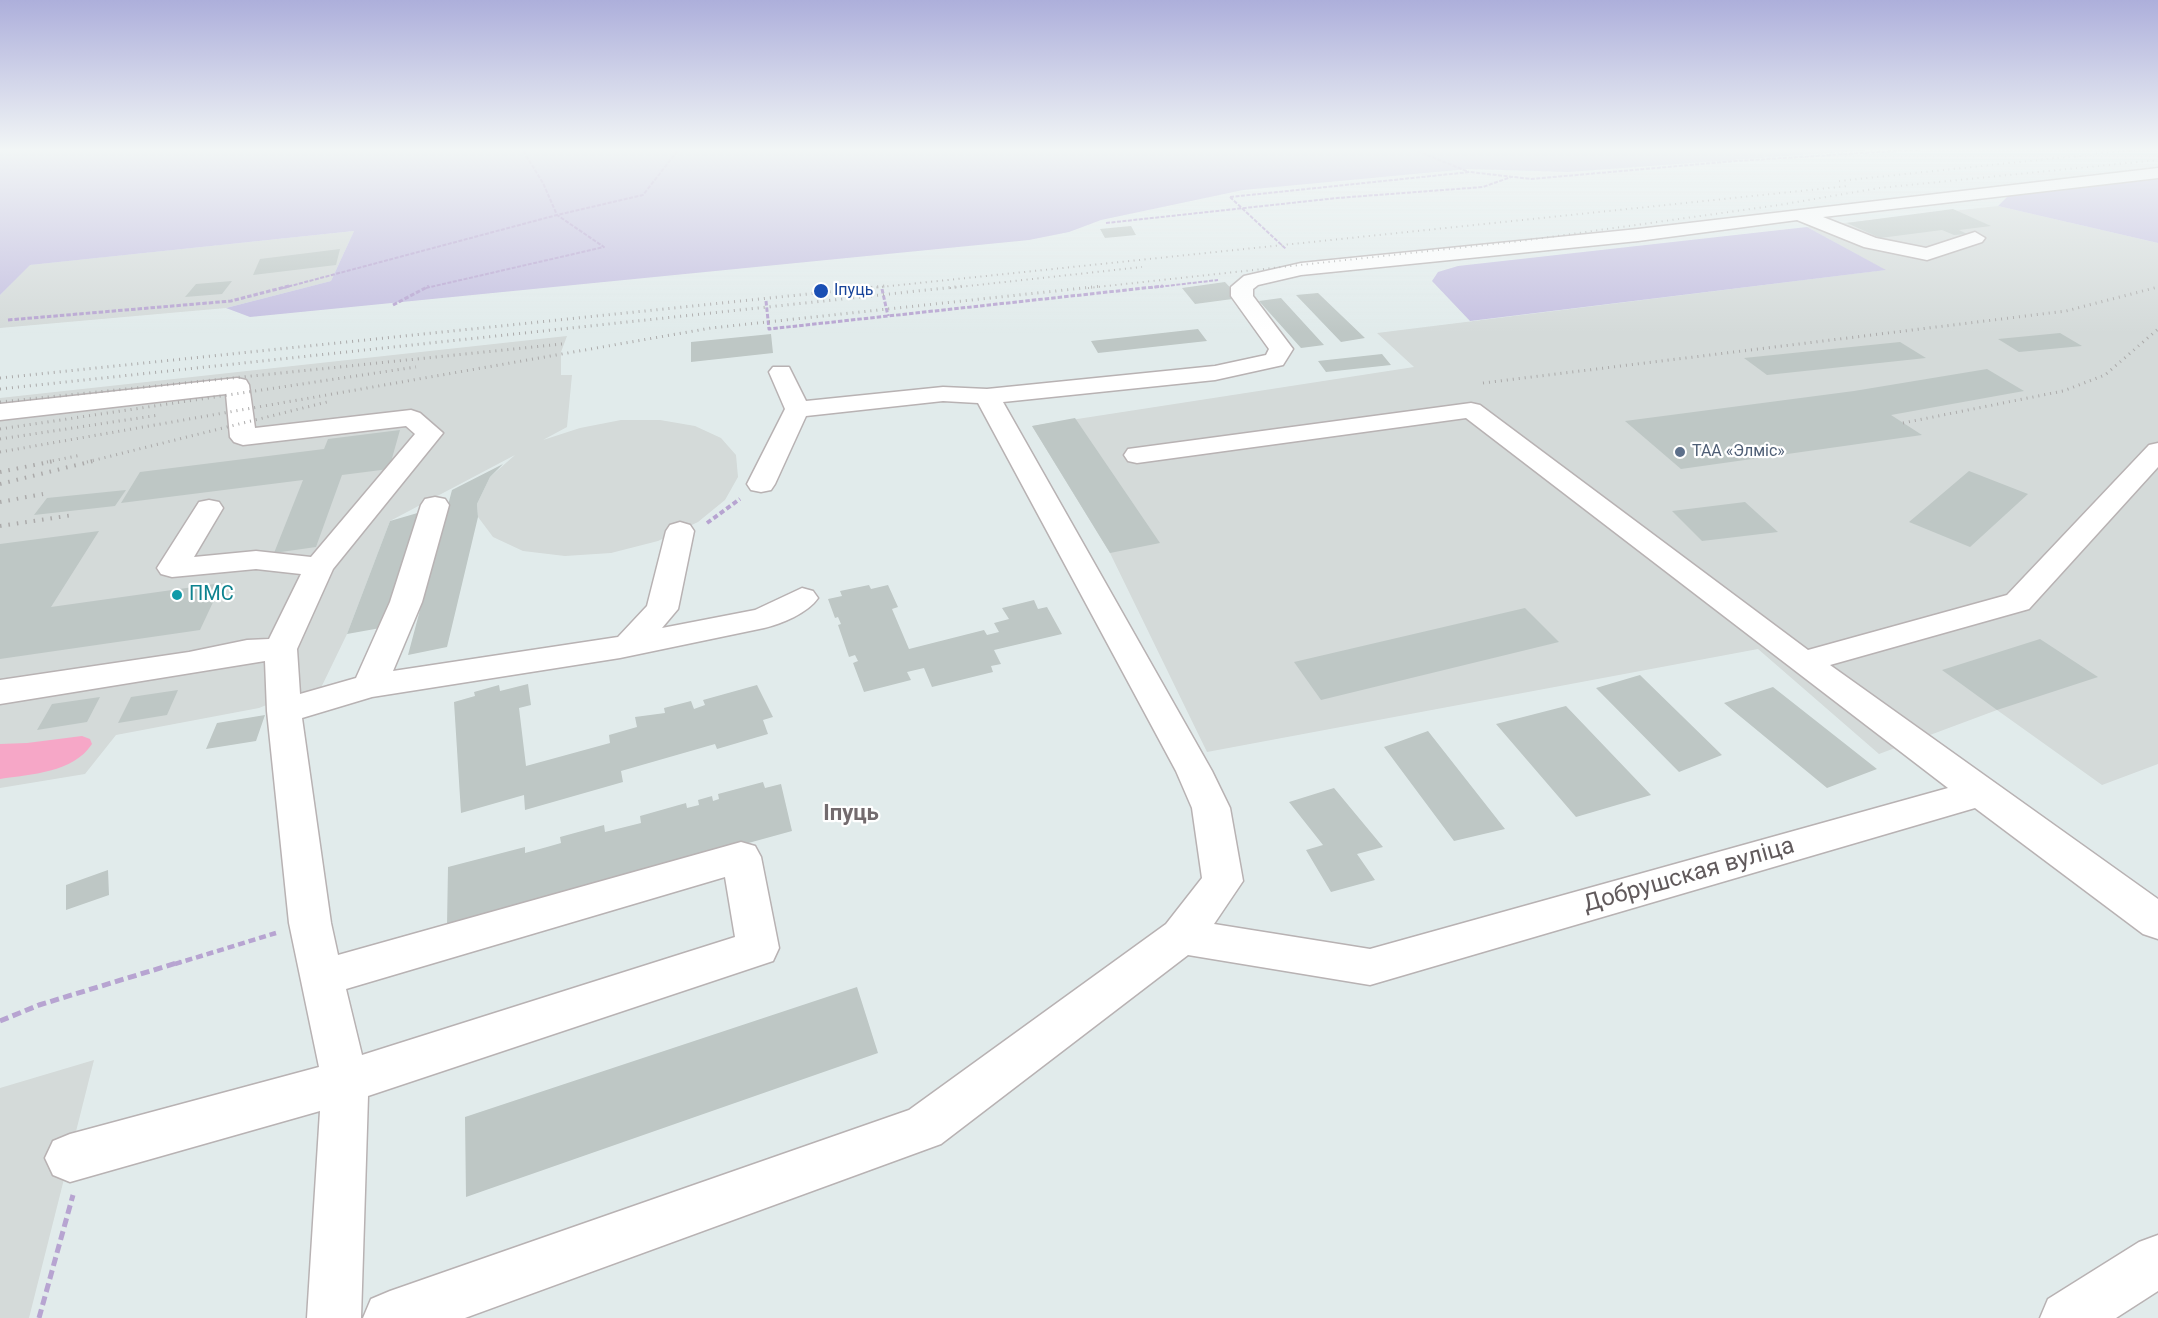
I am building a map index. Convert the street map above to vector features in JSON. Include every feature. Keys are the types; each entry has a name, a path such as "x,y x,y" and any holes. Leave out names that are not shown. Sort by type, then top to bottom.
{"street":[{"path":"797,409 943,394 987,396 1215,373 1275,360 1281,349 1242,296 1242,287 1251,280 1301,269 1638,235 1820,211"},
{"path":"1797,213 1821,225 1871,243 1927,254 1975,238"},
{"path":"761,484 797,409 781,372"},
{"path":"0,412 237,385 243,437 411,418 430,433 319,567 281,650 284,711 310,923 345,1082 334,1318"},
{"path":"390,1318 924,1128 1181,936 1223,881 1211,808 1194,771 987,396"},
{"path":"1137,454 1471,410 1978,793 2158,922"},
{"path":"1803,662 2018,603 2158,451"},
{"path":"370,686 406,602 435,505"},
{"path":"208,508 171,568 256,560 319,567"},
{"path":"629,645 662,609 678,537"},
{"path":"284,711 370,686 629,645 764,618 802,598"},
{"path":"0,692 189,663 247,651 281,650"},
{"name":"Добрушская вуліца","path":"1181,936 1370,967 1978,793"},
{"path":"77,1156 345,1082 758,948 741,857 321,978"},
{"path":"2067,1318 2158,1261"}],"path":[{"path":"393,305 433,284 546,262 604,247 557,215 555,211"},
{"path":"8,320 231,301 577,211"},
{"path":"1106,223 1240,211"},
{"path":"1246,211 1300,264 1301,269"},
{"path":"766,301 769,329 1224,280 1251,280"},
{"path":"882,289 888,316"},
{"path":"678,537 761,484"},
{"path":"0,1021 39,1005 310,923"},
{"path":"39,1318 77,1156"}],"shaded area":[{"path":"0,211 1146,211 1101,220 1069,232 1029,240 250,317 226,308 331,281 354,231 30,265 0,295"},
{"path":"1957,211 2017,211 2158,243 2158,764 2102,785 1997,710 1879,754 1758,649 1207,752 1110,553 1032,426 1414,367 1377,333 1885,270 1807,227"},
{"path":"2017,211 2158,211 2158,243"},
{"path":"1807,227 1886,270 1470,321 1432,281 1438,272 1458,266"},
{"path":"354,231 331,281 226,308 0,328 0,295 29,265"},
{"path":"567,336 561,352 561,375 572,375 567,427 543,440 580,428 621,420 660,420 695,426 721,438 736,455 738,477 725,500 698,522 658,541 611,553 565,556 523,551 493,537 478,517 477,504 490,477 515,455 390,521 347,634 318,694 284,698 259,708 116,735 85,774 0,788 0,398"},
{"path":"82,736 90,739 92,744 74,761 51,770 0,779 0,744"},
{"path":"94,1060 29,1318 0,1318 0,1088"}],"building":[{"path":"1956,211 1991,226 1959,230 1967,234 1954,235 1942,230 1880,238 1847,223"},
{"path":"1131,226 1136,235 1105,238 1100,229"},
{"path":"340,249 336,265 253,275 260,259"},
{"path":"232,281 222,294 185,297 196,284"},
{"path":"1225,282 1240,298 1195,304 1182,288"},
{"path":"1318,293 1365,338 1341,342 1296,295"},
{"path":"1281,298 1324,345 1301,348 1259,301"},
{"path":"1198,329 1207,341 1098,353 1091,341"},
{"path":"2060,333 2082,346 2019,352 1998,339"},
{"path":"771,334 773,353 691,362 691,342"},
{"path":"1900,342 1926,358 1767,375 1744,358"},
{"path":"1382,354 1391,365 1326,372 1318,361"},
{"path":"1987,369 2024,391 1891,415 1922,435 1681,469 1625,421 1854,391"},
{"path":"1075,418 1160,543 1110,553 1032,426"},
{"path":"400,430 389,469 342,475 316,547 274,553 303,480 121,503 140,472 324,449 328,439"},
{"path":"503,464 490,477 477,504 478,517 447,647 408,655 452,490"},
{"path":"1969,471 2028,494 1970,547 1909,522"},
{"path":"126,490 115,506 34,515 47,498"},
{"path":"1745,502 1778,532 1702,541 1672,511"},
{"path":"421,512 386,627 347,634 390,521"},
{"name":"ПМС","path":"99,531 51,607 222,583 200,630 0,659 0,544"},
{"path":"869,585 871,589 888,585 898,607 892,609 909,649 984,630 987,635 999,632 994,623 1009,619 1002,608 1034,600 1038,609 1047,607 1062,634 994,650 1001,664 991,666 993,672 932,687 924,668 907,672 911,680 864,692 853,663 858,661 855,655 849,657 838,625 841,624 838,617 835,618 828,599 842,596 840,591"},
{"path":"1525,608 1559,642 1321,700 1294,662"},
{"path":"2040,639 2098,677 1997,710 1942,670"},
{"path":"1640,675 1722,755 1679,772 1596,688"},
{"path":"528,684 531,705 519,708 526,766 610,743 609,735 637,727 635,717 665,713 664,708 691,701 694,709 705,705 703,700 757,685 773,717 763,720 768,734 717,749 715,744 621,771 623,782 525,810 524,795 461,813 454,702 475,696 474,692 499,685 500,691"},
{"path":"1773,687 1877,769 1827,788 1724,703"},
{"path":"178,690 167,715 118,723 131,697"},
{"path":"100,697 87,722 37,730 52,704"},
{"path":"1566,706 1651,795 1576,817 1496,724"},
{"path":"265,715 256,741 206,749 217,723"},
{"path":"1428,731 1505,829 1454,841 1384,747"},
{"path":"763,782 765,788 781,784 792,831 447,926 448,867 525,847 525,853 561,843 560,837 604,825 605,832 641,823 640,816 686,803 687,808 699,805 698,800 712,796 713,801 719,799 718,794"},
{"path":"1334,788 1383,847 1357,854 1375,880 1331,892 1306,850 1323,845 1289,802"},
{"path":"108,870 109,895 66,910 66,885"},
{"path":"857,987 878,1053 466,1197 465,1117"}],"railway":[{"path":"871,288 1613,211"},
{"path":"1088,288 1521,241 1740,211"},
{"path":"950,288 1142,267"},
{"path":"0,378 885,286"},
{"path":"0,389 964,286"},
{"path":"0,452 711,328 1102,286"},
{"path":"1483,383 2066,311 2158,287"},
{"path":"1903,423 2063,391 2105,375 2158,329"},
{"path":"0,402 562,344"},
{"path":"0,429 416,367"},
{"path":"87,462 331,401"},
{"path":"0,439 159,415"},
{"path":"47,462 81,455"},
{"path":"0,472 54,461"},
{"path":"0,484 93,461"},
{"path":"0,502 43,494"},
{"path":"0,526 73,515"}],"place":[{"name":"Іпуць","path":"821,291"},
{"name":"ТАА «Элміс»","path":"1680,452"},
{"name":"ПМС","path":"177,595"}],"district":[{"name":"Іпуць","path":"851,814"}]}
